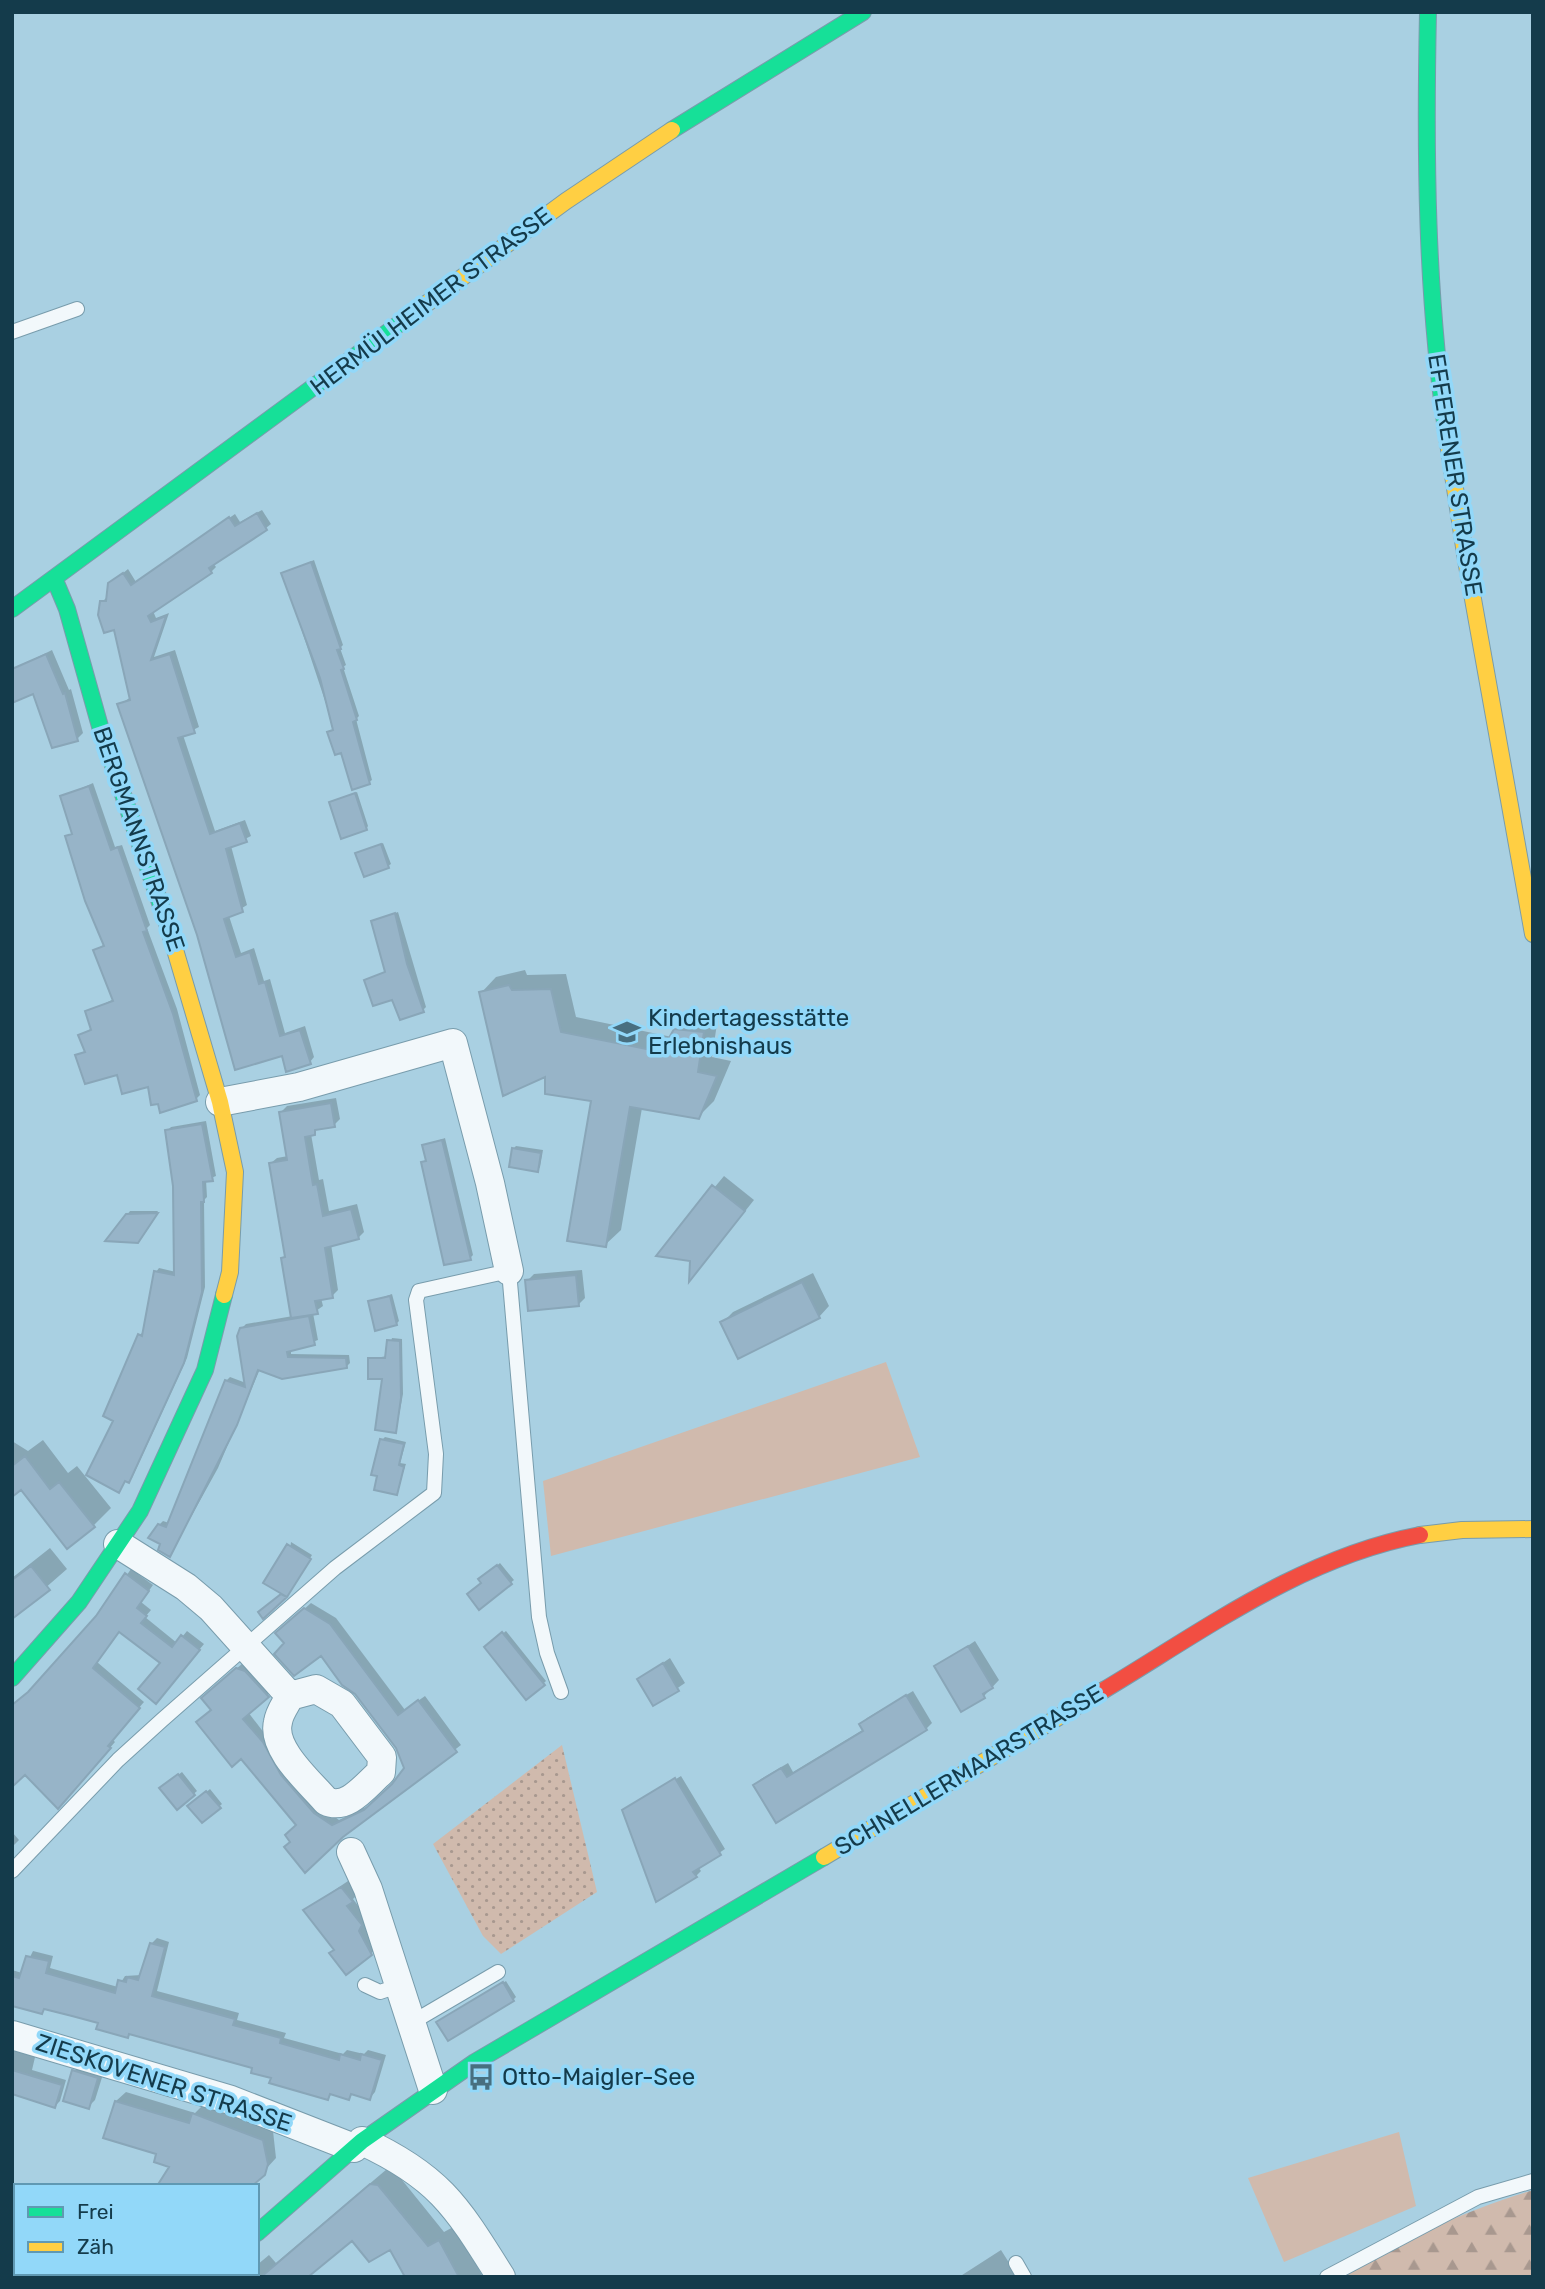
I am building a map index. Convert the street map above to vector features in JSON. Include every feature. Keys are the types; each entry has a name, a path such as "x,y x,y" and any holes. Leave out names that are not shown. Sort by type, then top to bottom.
{"street":[{"name":"HERMÜLHEIMER STRASSE","path":"12,609 278,425 617,165 863,12"},
{"name":"EFFERENER STRASSE","path":"1428,12 1425,153 1438,374 1469,574 1533,934"},
{"name":"BERGMANNSTRASSE","path":"12,1678 79,1602 140,1511 173,1444 205,1370 230,1272 235,1172 220,1102 186,978 102,730 67,610 54,578"},
{"path":"220,1102 299,1087 453,1043 509,1271"},
{"name":"SCHNELLERMAARSTRASSE","path":"259,2231 358,2144 432,2090 1127,1675 1320,1564 1370,1545 1432,1531 1471,1527 1533,1529"},
{"path":"118,1545 186,1587 248,1647 290,1696"},
{"path":"351,1852 368,1889 432,2090"},
{"name":"ZIESKOVENER STRASSE","path":"12,2035 231,2100 398,2157 423,2174 456,2206 501,2277"}],"lane":[{"path":"12,332 77,309"},
{"path":"12,1871 118,1760 335,1568 434,1493 436,1454 416,1300 419,1292 509,1271 539,1617 547,1653 561,1692"},
{"path":"411,2023 498,1972"},
{"path":"365,1985 380,1992 398,1986"},
{"path":"1327,2277 1478,2197 1533,2181"},
{"path":"1016,2263 1024,2277"}],"green space":[{"path":"886,1362 920,1457 551,1556 543,1481"},
{"path":"562,1745 597,1892 501,1954 483,1936 433,1844"},
{"path":"1399,2132 1416,2206 1284,2262 1248,2178"},
{"path":"1533,2190 1533,2277 1344,2277 1436,2227 1482,2207"}],"building":[{"path":"257,513 267,530 209,568 212,573 148,616 151,622 166,616 151,660 170,654 195,733 178,738 210,834 240,823 247,842 226,849 243,912 224,919 236,957 250,952 259,984 265,982 280,1036 300,1030 311,1064 286,1072 282,1056 235,1070 197,935 117,704 130,700 114,630 104,633 98,615 100,601 106,601 108,583 123,573 131,585 229,517 235,526"},
{"path":"311,562 341,649 337,650 344,669 341,670 357,720 353,722 370,784 352,790 341,753 335,755 327,732 333,730 320,678 281,573"},
{"path":"46,654 63,694 65,693 78,741 52,748 33,694 12,703 12,669"},
{"path":"89,786 111,850 118,847 147,931 143,932 173,1014 197,1101 160,1113 158,1104 151,1105 148,1087 122,1094 117,1075 85,1084 75,1055 85,1052 78,1035 91,1030 85,1011 113,1001 93,950 104,946 85,901 65,836 72,834 60,796"},
{"path":"355,793 367,830 341,839 329,802"},
{"path":"381,844 389,868 364,877 355,853"},
{"path":"395,913 407,964 424,1012 400,1020 392,1000 373,1006 364,980 385,972 371,921"},
{"path":"509,985 512,990 551,989 561,1032 661,1052 674,1029 704,1032 698,1072 717,1076 699,1119 630,1107 606,1247 567,1241 591,1101 545,1094 545,1077 503,1096 479,992"},
{"path":"331,1103 335,1127 315,1130 315,1135 305,1137 313,1185 317,1184 323,1216 351,1209 359,1239 325,1248 333,1298 315,1301 318,1314 291,1318 281,1258 285,1257 269,1163 287,1160 279,1112"},
{"path":"202,1124 213,1181 203,1182 204,1202 201,1202 202,1292 184,1363 129,1483 125,1481 119,1493 86,1475 113,1421 103,1416 138,1334 142,1336 154,1271 174,1275 173,1186 165,1130"},
{"path":"442,1140 471,1260 444,1265 421,1162 426,1161 422,1145"},
{"path":"512,1148 541,1153 538,1172 509,1167"},
{"path":"712,1185 745,1211 689,1282 690,1261 656,1256"},
{"path":"158,1213 138,1243 105,1241 126,1214"},
{"path":"576,1275 579,1306 528,1311 525,1280"},
{"path":"802,1282 820,1318 738,1359 720,1322"},
{"path":"390,1296 397,1325 375,1331 368,1301"},
{"path":"309,1316 315,1345 287,1352 288,1357 346,1358 347,1368 282,1379 258,1370 237,1425 170,1557 158,1550 160,1544 148,1538 158,1524 166,1527 225,1380 245,1387 237,1336 240,1328"},
{"path":"387,1340 400,1341 401,1398 396,1433 375,1430 382,1379 368,1379 368,1358 385,1358"},
{"path":"380,1439 404,1444 399,1465 404,1467 397,1495 374,1490 377,1476 371,1475"},
{"path":"25,1456 50,1489 59,1482 95,1527 67,1549 21,1490 12,1497 12,1466"},
{"path":"287,1544 311,1559 287,1597 263,1583"},
{"path":"497,1565 512,1584 479,1610 467,1594 481,1583 478,1579"},
{"path":"31,1566 50,1590 12,1619 12,1580"},
{"path":"125,1573 149,1591 137,1608 147,1616 141,1623 172,1647 181,1635 200,1650 156,1704 138,1689 160,1663 119,1632 93,1668 140,1708 108,1746 111,1748 58,1809 25,1775 12,1787 12,1705 28,1692 96,1616"},
{"path":"281,1594 287,1597 263,1619 258,1612"},
{"path":"304,1608 330,1624 398,1715 418,1700 457,1752 343,1837 305,1873 284,1847 290,1842 285,1835 296,1825 241,1759 232,1767 196,1722 211,1710 201,1698 236,1668 245,1671 269,1697 243,1719 263,1742 281,1775 314,1813 332,1825 364,1810 392,1784 404,1768 396,1748 355,1694 342,1685 321,1656 294,1676 274,1654 284,1643 275,1633"},
{"path":"502,1632 545,1685 526,1700 484,1647"},
{"path":"968,1646 993,1688 983,1694 985,1698 961,1712 934,1666"},
{"path":"663,1663 679,1691 653,1706 637,1679"},
{"path":"906,1695 927,1730 776,1823 753,1785 781,1768 787,1777 863,1731 859,1724"},
{"path":"178,1774 195,1795 177,1810 159,1788"},
{"path":"675,1778 721,1855 693,1872 697,1877 656,1902 622,1810"},
{"path":"206,1791 221,1808 202,1823 187,1806"},
{"path":"341,1887 353,1902 347,1906 362,1925 359,1931 372,1955 346,1975 329,1953 334,1950 303,1910"},
{"path":"150,1943 165,1947 152,1996 235,2019 233,2025 281,2038 280,2043 339,2060 340,2054 360,2060 361,2054 382,2060 370,2100 351,2094 349,2100 330,2094 328,2100 269,2083 271,2078 251,2073 252,2068 129,2034 128,2038 96,2029 98,2023 72,2016 44,2009 42,2014 12,2006 12,1976 19,1978 26,1956 49,1961 46,1973 115,1993 118,1980 126,1982 127,1977 138,1980"},
{"path":"503,1982 514,2001 448,2041 436,2022"},
{"path":"12,2070 62,2085 55,2108 12,2094"},
{"path":"72,2070 98,2078 89,2109 63,2101"},
{"path":"115,2101 189,2123 192,2113 263,2140 268,2164 265,2175 254,2184 158,2184 169,2167 154,2162 156,2154 103,2138"},
{"path":"370,2184 378,2185 428,2246 439,2240 459,2277 405,2277 390,2250 369,2262 352,2241 308,2277 261,2277"}],"traffic: fast":[{"path":"672,130 863,12"},
{"path":"1428,12 1428,224 1435,331 1447,436"},
{"path":"12,609 407,318"},
{"path":"54,578 67,609 101,730 168,926"},
{"path":"12,1678 79,1602 140,1511 205,1370 224,1295"},
{"path":"259,2231 362,2141 475,2062 824,1857"}],"traffic: slow":[{"path":"407,318 566,201 672,130"},
{"path":"1447,436 1466,560 1533,934"},
{"path":"168,926 220,1102 235,1172 230,1272 224,1295"},
{"path":"1420,1535 1462,1530 1533,1529"},
{"path":"824,1857 1104,1690"}],"traffic: jam":[{"path":"1104,1690 1217,1620 1295,1578 1335,1560 1420,1535"}],"place":[{"name":"Kindertagesstätte Erlebnishaus","path":"627,1032"},
{"name":"Otto-Maigler-See","path":"481,2077"}]}
